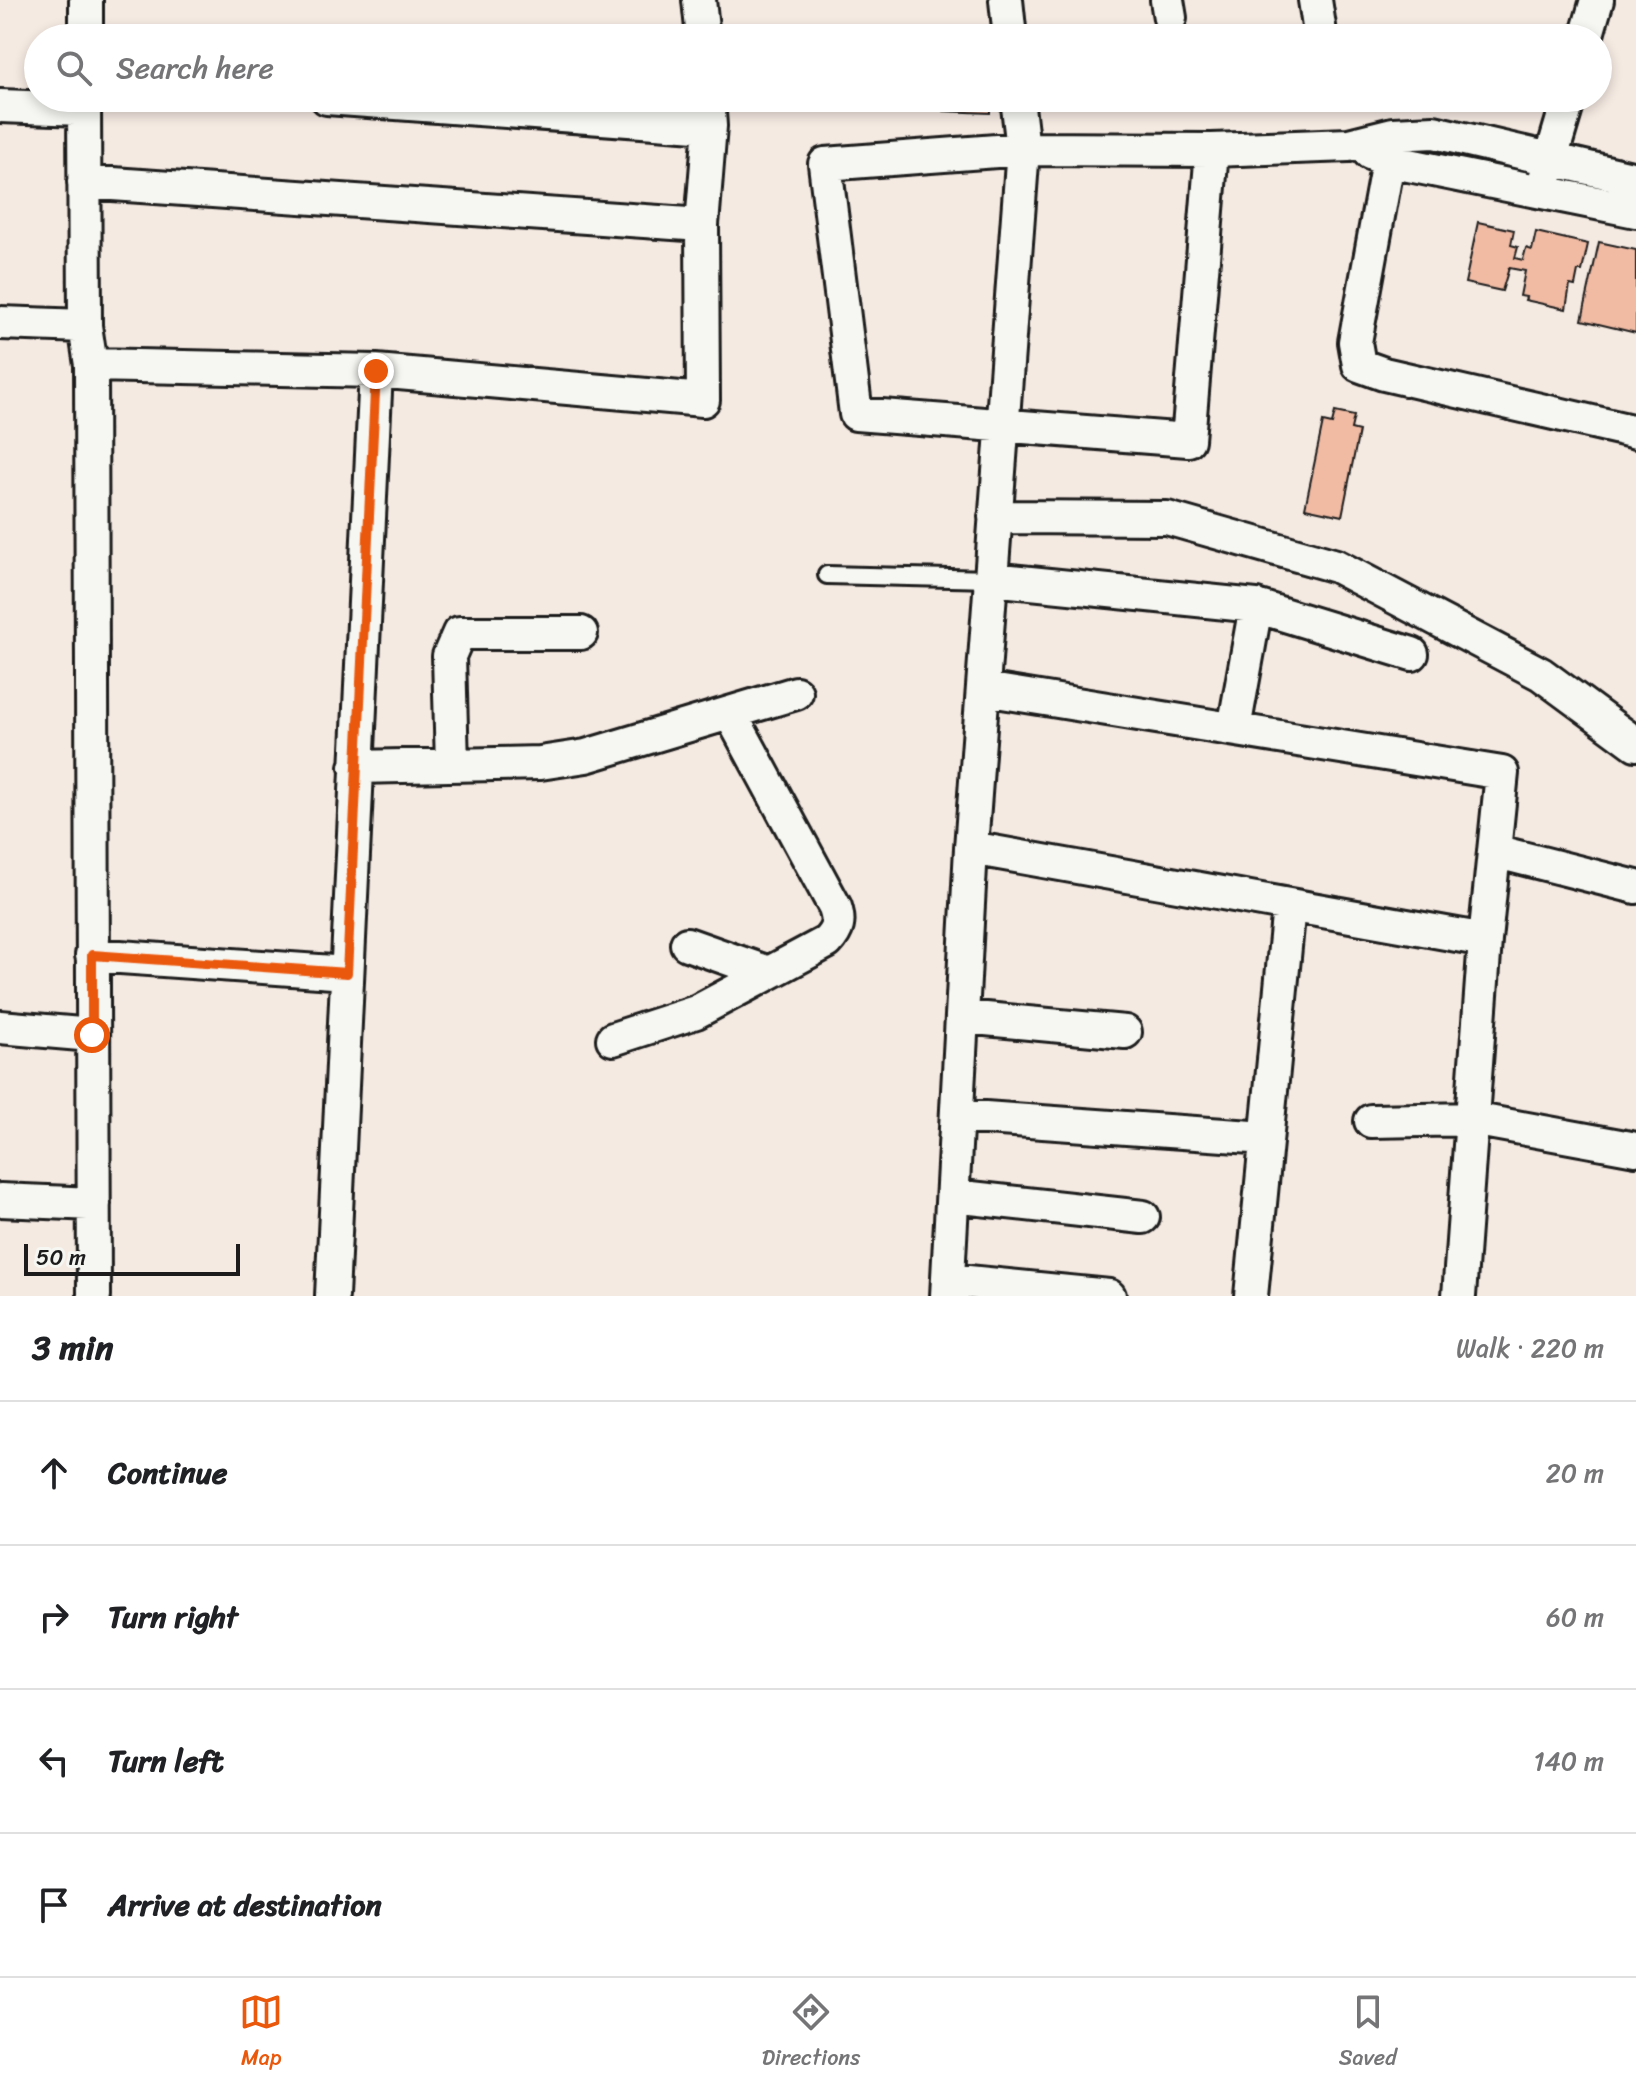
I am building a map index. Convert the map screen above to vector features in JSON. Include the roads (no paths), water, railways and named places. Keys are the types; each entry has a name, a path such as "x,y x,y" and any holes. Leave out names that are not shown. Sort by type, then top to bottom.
{"street":[{"path":"86,0 86,24"},
{"path":"1315,0 1319,24"},
{"path":"1590,24 1597,0"},
{"path":"0,106 24,105"},
{"path":"83,112 85,326 91,365 94,1296"},
{"path":"91,365 376,371 703,400 702,225 709,112"},
{"path":"1019,112 1023,149 971,848 947,1288 1109,1296"},
{"path":"1542,191 1565,112"},
{"path":"1391,148 1434,132 1636,179"},
{"path":"1212,150 1188,440 856,414 825,164 1023,149 1212,150 1349,145 1391,148 1542,191 1636,211"},
{"path":"1391,148 1355,342 1359,365 1384,374 1636,432"},
{"path":"84,182 702,225"},
{"path":"0,323 85,326"},
{"path":"332,1296 376,371"},
{"path":"995,517 1167,518 1336,566 1541,674 1636,744"},
{"path":"991,579 1256,606 1412,654"},
{"path":"1234,729 1256,606"},
{"path":"452,765 449,656 459,633 581,633"},
{"path":"984,689 1502,773 1485,940 1461,1296"},
{"path":"356,767 540,763 586,756 796,693"},
{"path":"613,1039 696,1012 827,942 837,932 839,917 730,713"},
{"path":"971,848 1485,940"},
{"path":"1494,851 1636,887"},
{"path":"1251,1296 1289,906"},
{"path":"687,944 769,973"},
{"path":"92,955 347,973"},
{"path":"964,1017 1125,1032"},
{"path":"0,1027 92,1035"},
{"path":"958,1116 1266,1138"},
{"path":"1371,1121 1472,1119 1636,1149"},
{"path":"953,1196 1143,1217"},
{"path":"0,1200 94,1204"}],"lane":[{"path":"827,575 991,579"}]}
